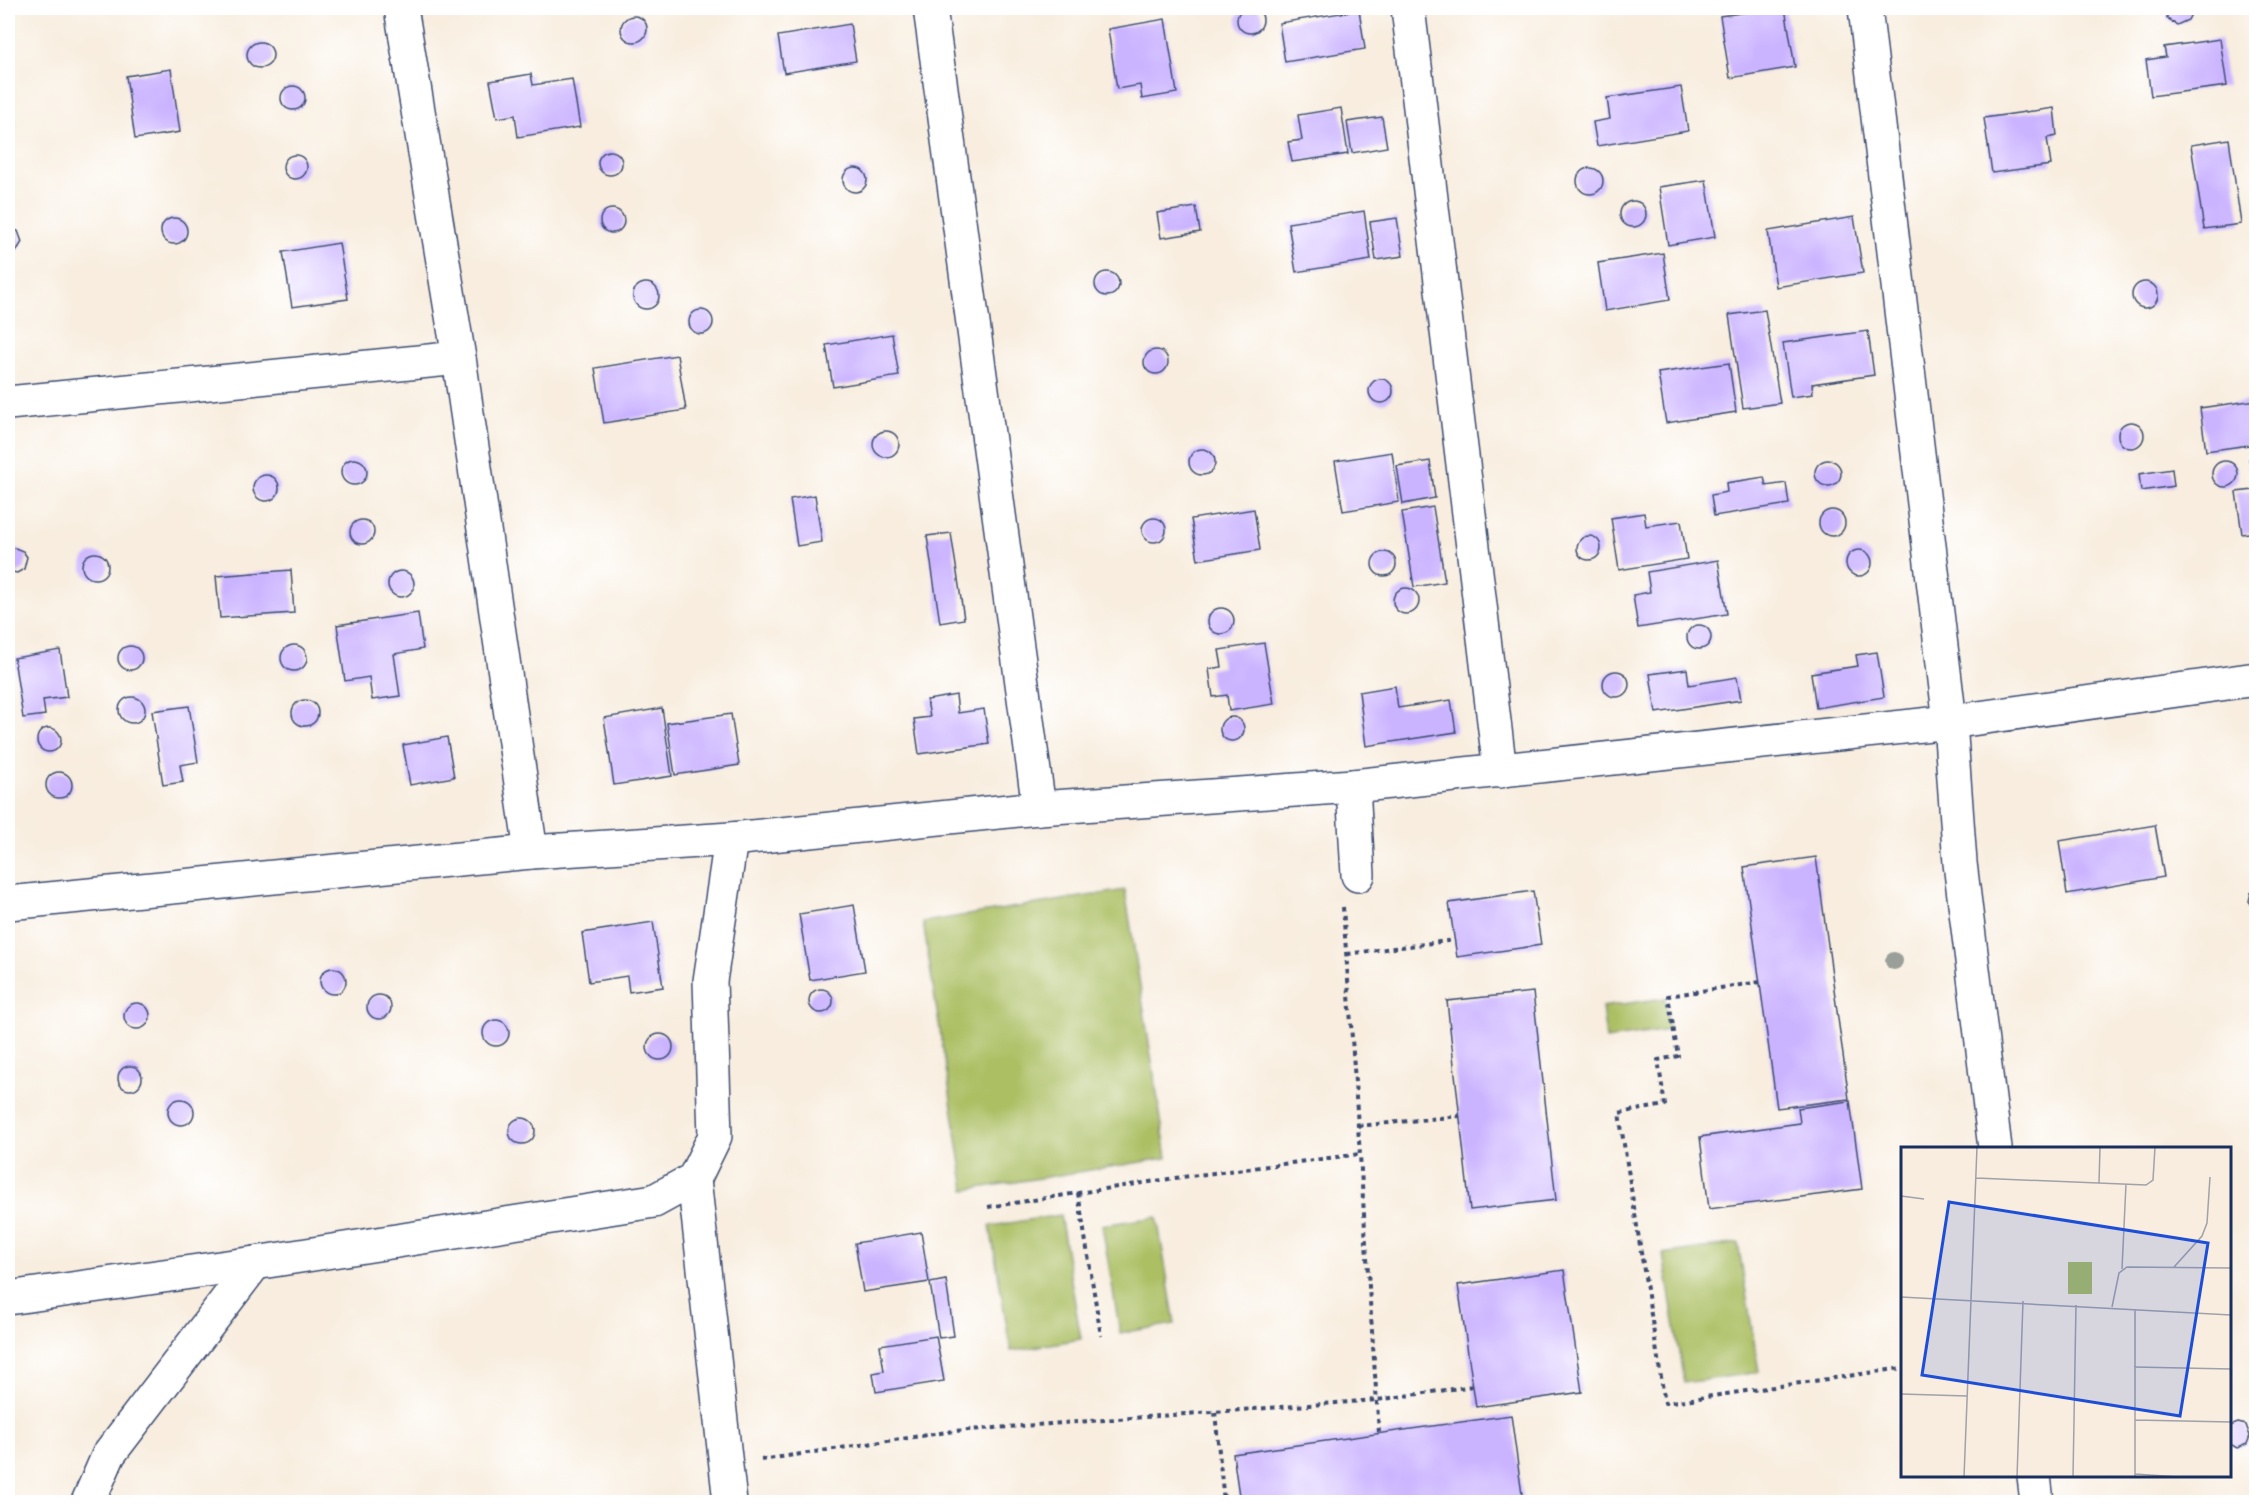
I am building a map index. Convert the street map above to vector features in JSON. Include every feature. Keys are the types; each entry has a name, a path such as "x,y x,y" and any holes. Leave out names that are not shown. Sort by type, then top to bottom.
{"street":[{"path":"401,8 459,358 531,852"},
{"path":"930,8 1039,808"},
{"path":"1408,8 1500,771"},
{"path":"1865,8 1950,722 1960,863 1995,1147"},
{"path":"8,403 459,358"},
{"path":"8,903 531,852 731,839 1039,808 1353,786 1950,722 2256,679"},
{"path":"1353,786 1358,875"},
{"path":"730,1503 694,1179 715,1136 710,981 731,839"},
{"path":"8,1298 255,1263 654,1201 694,1179"},
{"path":"88,1503 109,1454 255,1263"},
{"path":"2034,1477 2037,1503"}],"path":[{"path":"1358,875 1358,887 1342,889 1379,1433"},
{"path":"1347,954 1455,940"},
{"path":"1760,982 1668,996 1678,1056 1658,1060 1665,1105 1619,1113 1665,1403 1901,1368"},
{"path":"1358,1126 1460,1116"},
{"path":"988,1207 1360,1154"},
{"path":"1078,1193 1101,1336"},
{"path":"726,1465 954,1431 1377,1400 1473,1386"},
{"path":"1215,1412 1224,1503"}],"green space":[{"path":"1125,890 1167,1158 965,1190 923,922"},
{"path":"1665,998 1669,1030 1606,1039 1602,1007"},
{"path":"1060,1215 1081,1339 1011,1351 990,1226"},
{"path":"1157,1217 1175,1324 1120,1333 1102,1225"},
{"path":"1738,1243 1759,1372 1684,1383 1663,1254"}],"building":[{"path":"1250,7 1259,11 1263,20 1259,29 1250,33 1241,29 1237,20 1241,11"},
{"path":"1785,8 1795,67 1730,78 1720,16"},
{"path":"2167,8 2190,8 2191,14 2188,20 2177,25 2167,18"},
{"path":"1359,10 1365,49 1285,62 1279,23"},
{"path":"634,16 643,20 647,29 643,38 634,42 625,38 621,29 625,20"},
{"path":"1165,19 1177,93 1142,99 1140,85 1117,89 1108,29"},
{"path":"850,24 856,61 784,73 778,36"},
{"path":"2220,39 2227,86 2151,96 2146,60 2166,57 2164,47"},
{"path":"260,42 269,46 273,55 269,64 260,68 251,64 247,55 251,46"},
{"path":"171,69 180,132 135,139 126,76"},
{"path":"531,74 533,85 572,79 580,127 518,137 515,115 497,118 490,81"},
{"path":"288,86 298,86 305,93 305,103 298,110 288,110 281,103 281,93"},
{"path":"1681,87 1688,131 1597,146 1593,122 1610,119 1607,98"},
{"path":"1341,108 1348,154 1292,162 1288,142 1302,140 1298,115"},
{"path":"2054,108 2057,136 2047,138 2051,165 1992,173 1984,118"},
{"path":"8,111 15,117 16,124 13,132 8,135"},
{"path":"1382,117 1387,147 1352,153 1347,122"},
{"path":"2229,139 2241,224 2204,229 2191,145"},
{"path":"605,151 615,151 622,158 622,168 615,175 605,175 598,168 598,158"},
{"path":"290,155 300,155 307,162 307,172 300,179 290,179 283,172 283,162"},
{"path":"850,168 860,168 867,175 867,185 860,192 850,192 843,185 843,175"},
{"path":"1590,168 1599,172 1603,181 1599,190 1590,194 1581,190 1577,181 1581,172"},
{"path":"1706,180 1715,237 1668,245 1659,187"},
{"path":"1633,201 1642,205 1646,214 1642,223 1633,227 1624,223 1620,214 1624,205"},
{"path":"1196,207 1200,232 1161,238 1157,213"},
{"path":"607,209 617,209 624,216 624,226 617,233 607,233 600,226 600,216"},
{"path":"1364,211 1371,260 1296,272 1288,223"},
{"path":"1854,217 1863,273 1776,287 1768,231"},
{"path":"174,218 183,222 187,231 183,240 174,244 165,240 161,231 165,222"},
{"path":"1397,218 1403,256 1376,260 1370,222"},
{"path":"8,228 18,231 22,242 16,252 8,254"},
{"path":"339,243 348,299 292,307 283,252"},
{"path":"1663,253 1670,300 1605,311 1598,263"},
{"path":"1107,272 1116,275 1119,284 1116,293 1107,296 1098,293 1095,284 1098,275"},
{"path":"2145,282 2154,286 2158,295 2154,304 2145,308 2136,304 2132,295 2136,286"},
{"path":"646,283 655,287 659,296 655,305 646,309 637,305 633,296 637,287"},
{"path":"696,310 706,310 713,317 713,327 706,334 696,334 689,327 689,317"},
{"path":"1765,310 1780,403 1743,408 1729,315"},
{"path":"1868,331 1874,375 1812,384 1813,394 1791,397 1783,343"},
{"path":"892,334 899,376 833,387 826,345"},
{"path":"1151,350 1161,350 1168,357 1168,367 1161,374 1151,374 1144,367 1144,357"},
{"path":"677,355 686,410 604,423 595,368"},
{"path":"1729,363 1736,412 1666,423 1658,373"},
{"path":"1376,379 1386,379 1393,386 1393,396 1386,403 1376,403 1369,396 1369,386"},
{"path":"2256,400 2256,444 2206,451 2200,408"},
{"path":"2131,422 2140,426 2144,435 2140,444 2131,448 2122,444 2118,435 2122,426"},
{"path":"886,431 895,435 899,444 895,453 886,457 877,453 873,444 877,435"},
{"path":"1202,449 1211,453 1215,462 1211,471 1202,475 1193,471 1189,462 1193,453"},
{"path":"1392,452 1399,502 1343,511 1335,461"},
{"path":"2256,458 2256,532 2242,534 2236,492 2254,490 2249,459"},
{"path":"354,459 363,463 367,472 363,481 354,485 345,481 341,472 345,463"},
{"path":"1828,460 1837,464 1841,473 1837,482 1828,486 1819,482 1815,473 1819,464"},
{"path":"1430,461 1435,498 1403,504 1397,466"},
{"path":"2225,461 2234,465 2238,474 2234,483 2225,487 2216,483 2212,474 2216,465"},
{"path":"2172,469 2174,486 2141,491 2139,474"},
{"path":"266,475 275,479 279,488 275,497 266,501 257,497 253,488 257,479"},
{"path":"1764,477 1766,486 1786,483 1789,504 1714,516 1711,495 1727,492 1726,483"},
{"path":"815,495 822,542 797,546 790,499"},
{"path":"1433,507 1445,582 1414,587 1402,512"},
{"path":"1254,509 1260,550 1198,560 1191,519"},
{"path":"1832,510 1841,514 1845,523 1841,532 1832,536 1823,532 1819,523 1823,514"},
{"path":"1644,513 1646,526 1681,521 1687,559 1619,570 1611,518"},
{"path":"1149,518 1159,518 1166,525 1166,535 1159,542 1149,542 1142,535 1142,525"},
{"path":"357,520 367,520 374,527 374,537 367,544 357,544 350,537 350,527"},
{"path":"951,533 964,619 940,623 927,536"},
{"path":"1589,536 1598,539 1601,548 1598,557 1589,560 1580,557 1577,548 1580,539"},
{"path":"15,548 23,551 27,557 24,569 17,573 8,571 8,550"},
{"path":"1859,550 1868,554 1872,563 1868,572 1859,576 1850,572 1846,563 1850,554"},
{"path":"1384,552 1393,555 1396,564 1393,573 1384,576 1375,573 1372,564 1375,555"},
{"path":"95,553 104,557 108,566 104,575 95,579 86,575 82,566 86,557"},
{"path":"1718,560 1727,614 1638,628 1633,595 1650,592 1647,572"},
{"path":"291,570 294,613 220,618 216,576"},
{"path":"401,571 410,575 414,584 410,593 401,597 392,593 388,584 392,575"},
{"path":"1406,588 1415,592 1419,601 1415,610 1406,614 1397,610 1393,601 1397,592"},
{"path":"1221,608 1230,612 1234,621 1230,630 1221,634 1212,630 1208,621 1212,612"},
{"path":"418,613 423,649 394,654 400,696 372,700 369,677 345,681 337,625"},
{"path":"1694,625 1704,625 1711,632 1711,642 1704,649 1694,649 1687,642 1687,632"},
{"path":"1264,643 1274,704 1229,711 1227,695 1213,697 1209,669 1222,667 1219,650"},
{"path":"294,645 303,649 307,658 303,667 294,671 285,667 281,658 285,649"},
{"path":"125,646 135,646 142,653 142,663 135,670 125,670 118,663 118,653"},
{"path":"60,650 67,697 43,700 45,715 23,718 14,658"},
{"path":"1877,652 1884,697 1816,708 1811,673 1858,666 1856,655"},
{"path":"1687,669 1689,685 1737,677 1741,700 1656,713 1650,674"},
{"path":"1616,671 1625,675 1629,684 1625,693 1616,697 1607,693 1603,684 1607,675"},
{"path":"1395,686 1398,708 1451,700 1456,732 1366,746 1359,692"},
{"path":"956,695 958,713 984,709 989,744 919,754 914,719 930,717 927,700"},
{"path":"132,697 141,701 145,710 141,719 132,723 123,719 119,710 123,701"},
{"path":"305,700 314,704 318,713 314,722 305,726 296,722 292,713 296,704"},
{"path":"189,706 198,762 180,765 183,782 163,785 152,711"},
{"path":"662,708 672,776 614,785 604,718"},
{"path":"731,714 739,765 675,775 667,723"},
{"path":"1227,717 1237,717 1244,724 1244,734 1237,741 1227,741 1220,734 1220,724"},
{"path":"44,728 54,728 61,735 61,745 54,752 44,752 37,745 37,735"},
{"path":"447,737 454,777 410,785 403,745"},
{"path":"59,772 68,776 72,785 68,794 59,798 50,794 46,785 50,776"},
{"path":"2155,825 2164,877 2067,894 2059,841"},
{"path":"1816,857 1849,1099 1777,1108 1744,867"},
{"path":"2256,888 2256,911 2249,901 2251,893"},
{"path":"1533,891 1541,945 1457,957 1449,903"},
{"path":"854,905 865,971 810,980 799,914"},
{"path":"653,922 663,987 629,992 627,976 589,982 582,933"},
{"path":"333,968 342,972 346,981 342,990 333,994 324,990 320,981 324,972"},
{"path":"816,989 826,989 833,996 833,1006 826,1013 816,1013 809,1006 809,996"},
{"path":"1533,992 1556,1200 1470,1210 1447,1001"},
{"path":"374,995 384,995 391,1002 391,1012 384,1019 374,1019 367,1012 367,1002"},
{"path":"137,1003 146,1007 150,1016 146,1025 137,1029 128,1025 124,1016 128,1007"},
{"path":"496,1020 505,1024 509,1033 505,1042 496,1046 487,1042 483,1033 487,1024"},
{"path":"660,1034 669,1038 673,1047 669,1056 660,1060 651,1056 647,1047 651,1038"},
{"path":"125,1066 135,1066 142,1073 142,1083 135,1090 125,1090 118,1083 118,1073"},
{"path":"181,1099 190,1103 194,1112 190,1121 181,1125 172,1121 168,1112 172,1103"},
{"path":"1850,1101 1862,1189 1709,1209 1700,1137 1800,1123 1798,1108"},
{"path":"522,1118 531,1122 535,1131 531,1140 522,1144 513,1140 509,1131 513,1122"},
{"path":"921,1232 929,1282 863,1292 855,1243"},
{"path":"1564,1270 1582,1392 1476,1407 1458,1285"},
{"path":"946,1280 954,1336 939,1338 930,1283"},
{"path":"936,1336 944,1381 876,1392 873,1373 884,1371 880,1345"},
{"path":"1511,1415 1523,1502 1240,1502 1233,1454"},
{"path":"2238,1423 2246,1425 2250,1436 2247,1444 2237,1448 2231,1445 2231,1426"}]}
